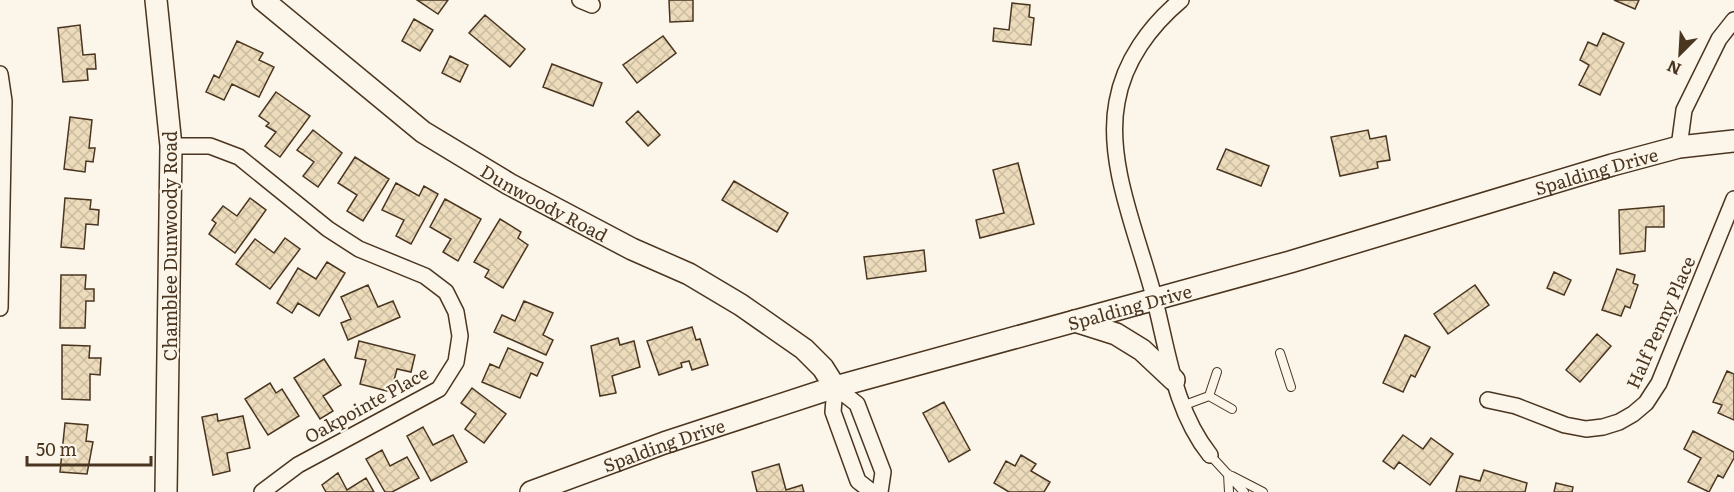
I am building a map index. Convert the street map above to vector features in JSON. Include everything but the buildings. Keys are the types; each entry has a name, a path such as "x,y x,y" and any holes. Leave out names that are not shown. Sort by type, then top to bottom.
{"street":[{"name":"Chamblee Dunwoody Road","path":"156,0 171,146 166,492"},
{"name":"Dunwoody Road","path":"263,0 423,132 509,184 632,249 689,274 741,305 804,349 823,368 836,387"},
{"path":"1181,0 1148,33 1128,67 1117,102 1114,136 1118,169 1155,300 1174,380 1190,424 1210,455"},
{"path":"1679,147 1684,110 1719,39 1734,20"},
{"path":"0,74 4,101 0,308"},
{"name":"Spalding Drive","path":"531,492 664,443 836,387 1155,300 1402,229 1612,165 1679,147 1734,141"},
{"name":"Oakpointe Place","path":"171,146 210,146 239,157 328,229 359,249 425,276 446,292 456,312 460,336 456,362 439,389 298,465 262,492"},
{"name":"Half Penny Place","path":"1488,400 1516,406 1565,425 1586,429 1612,425 1634,414 1646,403 1659,383 1734,199"},
{"path":"1076,321 1116,334 1142,350 1174,380"},
{"path":"836,387 833,412 858,481 872,492"},
{"path":"836,387 857,404 883,472 880,492"}],"lane":[{"path":"1280,353 1291,387"},
{"path":"1209,396 1217,372"},
{"path":"1182,406 1209,396 1232,409"},
{"path":"1210,455 1244,492"},
{"path":"1228,474 1229,492"},
{"path":"1228,474 1263,492"}]}
